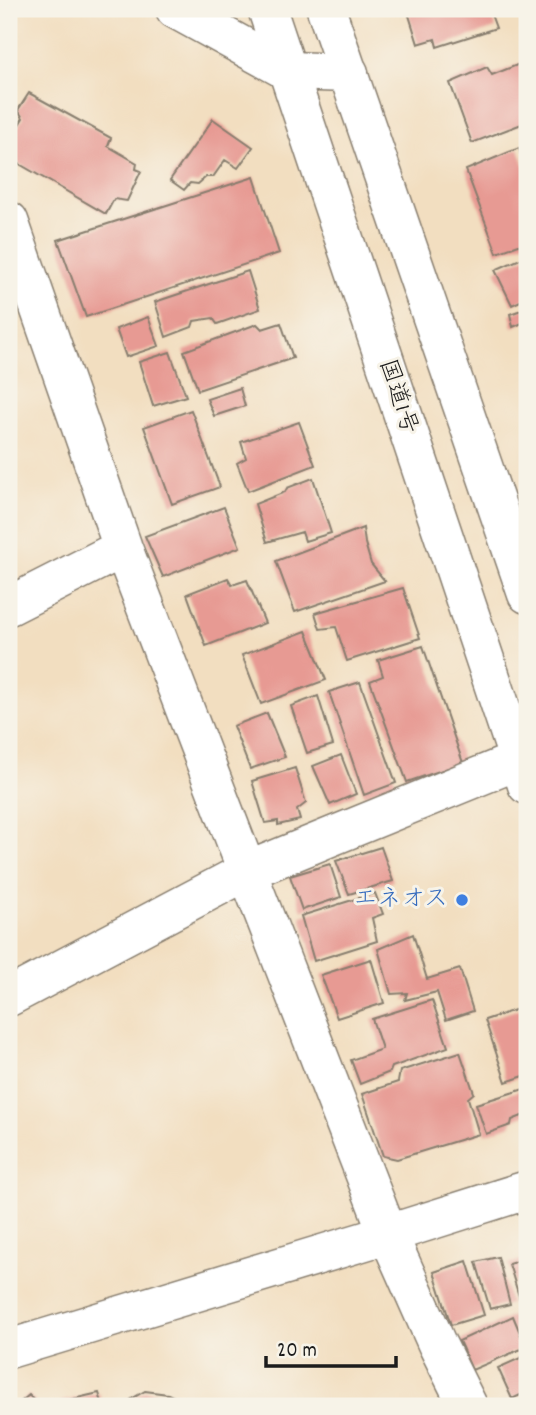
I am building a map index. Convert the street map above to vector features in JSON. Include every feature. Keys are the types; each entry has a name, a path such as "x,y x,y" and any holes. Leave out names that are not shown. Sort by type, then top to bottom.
{"main road":[{"path":"175,9 289,71 349,73"},
{"name":"国道1号","path":"267,9 523,773"},
{"path":"326,9 527,594"},
{"path":"9,225 123,548 388,1234 468,1406"},
{"path":"9,606 123,548"},
{"path":"9,997 247,871 523,773"},
{"path":"9,1349 527,1190"}],"building":[{"path":"407,9 489,9 496,28 437,47 435,39 418,44"},
{"path":"527,61 527,122 472,143 450,83 487,67 492,75"},
{"path":"29,93 111,138 108,146 137,163 136,169 141,171 127,201 114,199 106,214 9,158 9,141 23,118 18,110"},
{"path":"213,119 253,147 238,168 225,160 213,177 206,177 198,184 190,183 184,190 170,180"},
{"path":"519,148 527,172 527,242 497,253 466,170"},
{"path":"254,177 279,253 86,317 58,240"},
{"path":"527,256 527,298 512,305 495,270"},
{"path":"248,271 260,309 217,324 213,318 194,321 192,327 166,337 155,302"},
{"path":"527,308 527,321 513,327 510,314"},
{"path":"148,317 159,346 126,357 116,329"},
{"path":"281,323 293,358 198,390 184,351 257,324 262,329"},
{"path":"170,352 186,396 153,406 139,362"},
{"path":"240,388 245,406 214,416 207,399"},
{"path":"191,410 220,487 172,504 144,427"},
{"path":"299,422 315,465 248,491 237,463 246,458 241,442"},
{"path":"313,478 331,533 305,541 302,532 267,542 255,504"},
{"path":"224,507 240,547 163,577 145,536"},
{"path":"363,528 371,564 385,581 295,612 276,561"},
{"path":"228,578 232,585 247,580 265,623 206,646 187,594"},
{"path":"403,588 420,638 347,661 336,627 320,629 315,613"},
{"path":"306,631 326,680 261,704 242,655"},
{"path":"423,646 463,763 407,782 370,681 383,676 378,660"},
{"path":"360,682 396,783 364,795 329,692"},
{"path":"318,696 333,745 307,753 291,706"},
{"path":"267,713 285,757 250,769 233,726"},
{"path":"341,755 356,794 330,805 313,766"},
{"path":"295,768 306,803 297,810 300,820 278,825 278,821 265,823 252,781"},
{"path":"381,847 393,881 349,894 336,861"},
{"path":"330,864 341,897 302,910 290,876"},
{"path":"375,893 383,914 372,918 377,941 314,961 301,916"},
{"path":"413,934 427,979 460,969 473,1011 446,1020 437,992 405,1000 407,993 391,994 378,949"},
{"path":"371,959 384,1003 337,1018 321,975"},
{"path":"432,1000 448,1047 392,1067 390,1072 360,1084 351,1060 382,1049 372,1019"},
{"path":"527,1006 527,1075 506,1082 485,1020"},
{"path":"460,1052 474,1093 468,1098 479,1134 397,1159 383,1156 362,1094 398,1082 400,1071"},
{"path":"524,1089 527,1114 512,1120 511,1125 486,1134 476,1104"},
{"path":"498,1257 510,1304 490,1309 476,1262"},
{"path":"527,1258 527,1322 509,1264"},
{"path":"467,1261 484,1315 451,1325 434,1272"},
{"path":"513,1316 526,1347 472,1370 459,1341"},
{"path":"527,1355 527,1392 512,1399 498,1368"},
{"path":"145,1391 168,1394 187,1406 123,1406"},
{"path":"99,1393 103,1406 61,1406 60,1402"},
{"path":"29,1395 38,1406 16,1406"}],"place":[{"name":"エネオス","path":"462,900"}]}
